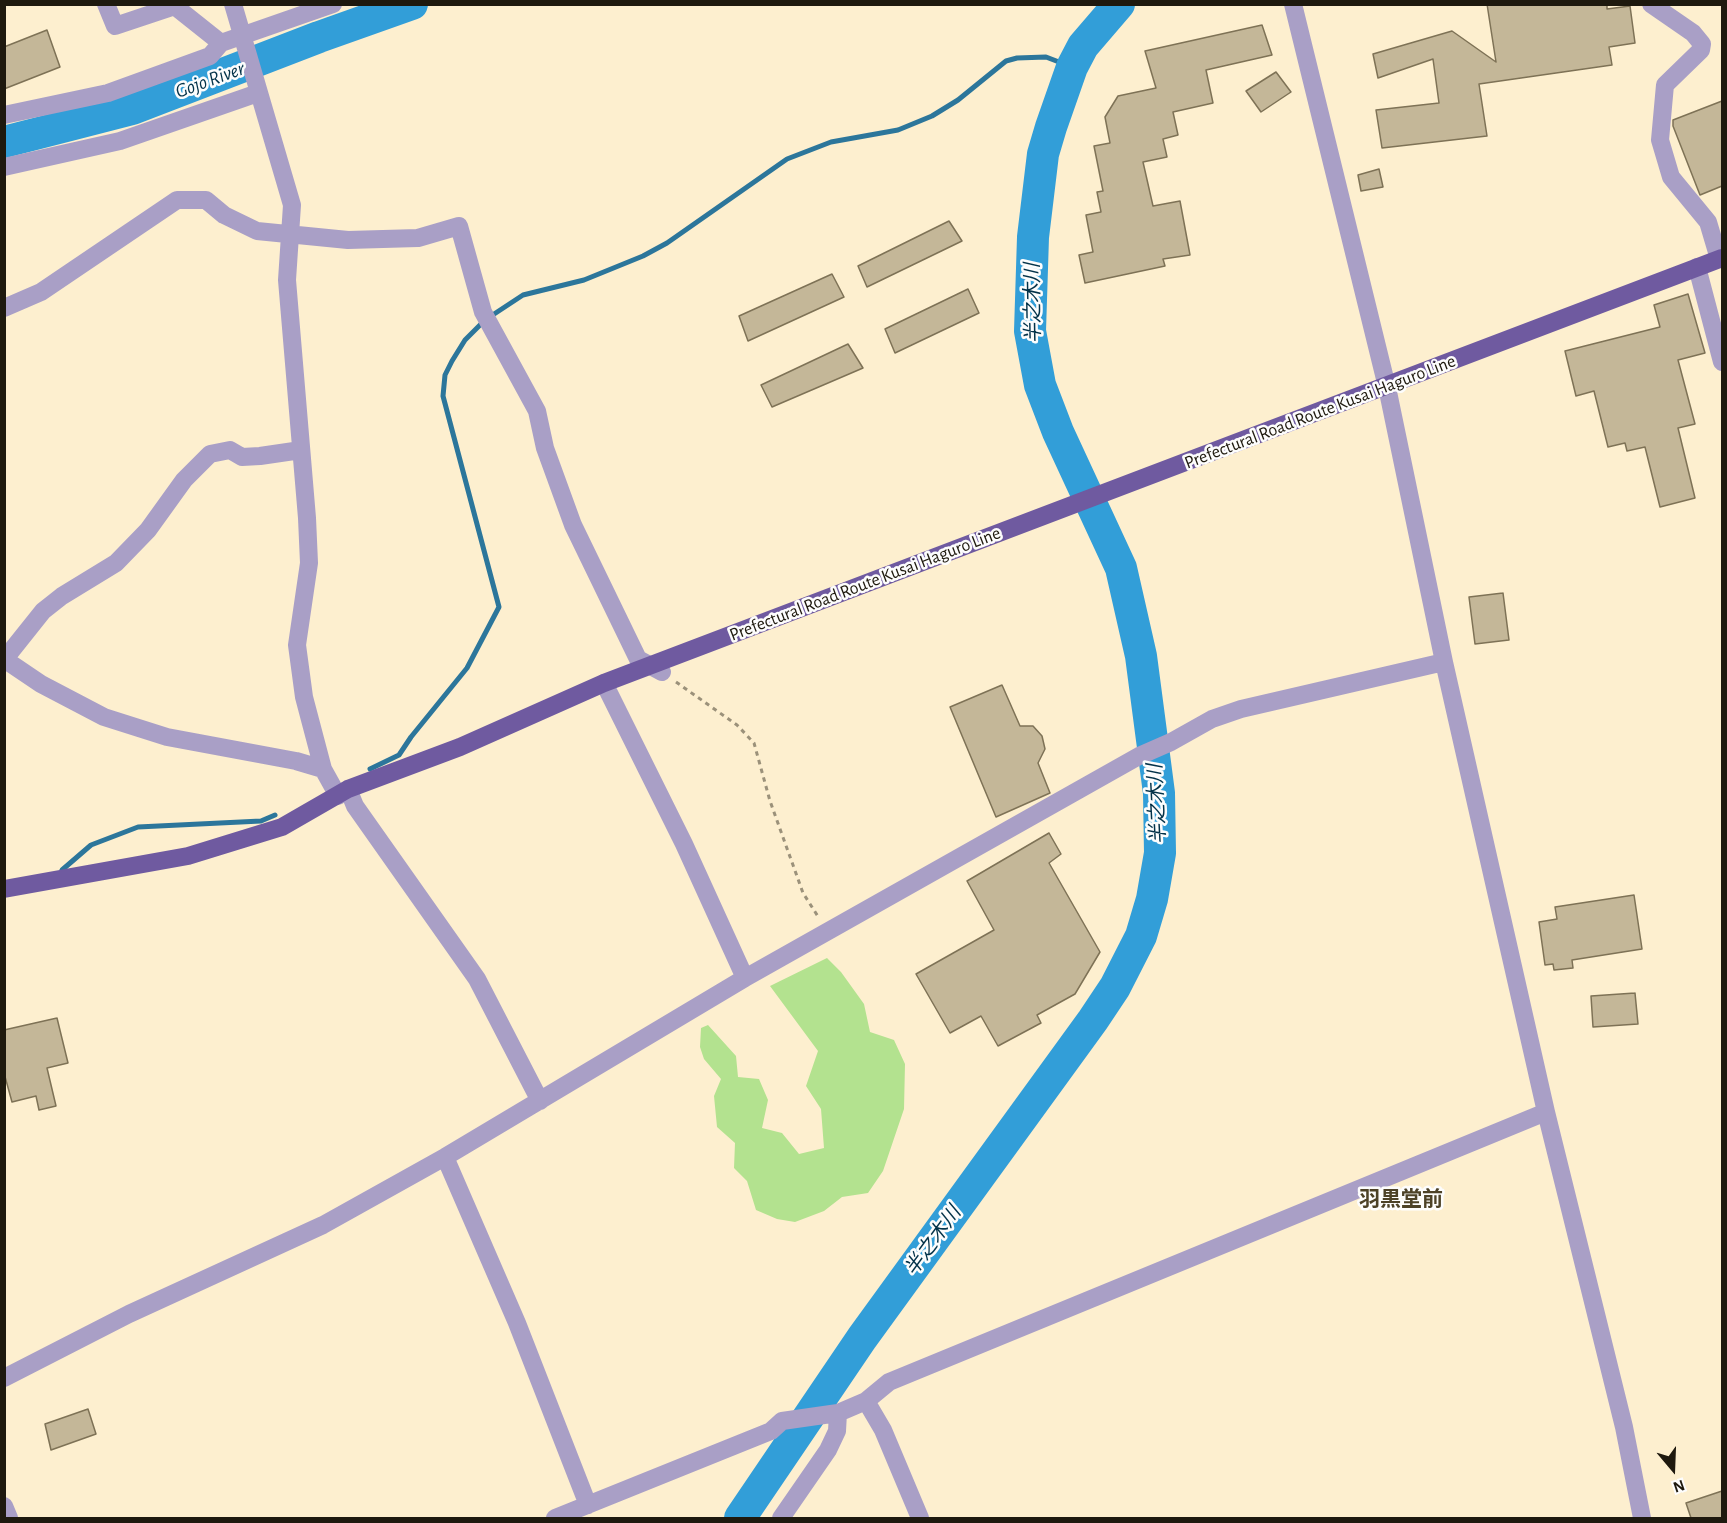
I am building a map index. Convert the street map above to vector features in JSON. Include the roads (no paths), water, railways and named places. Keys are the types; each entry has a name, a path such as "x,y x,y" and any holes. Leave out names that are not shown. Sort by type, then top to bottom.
{"main road":[{"name":"Prefectural Road Route Kusai Haguro Line","path":"4,889 188,856 282,827 343,792 460,747 604,684 656,669 1075,505 1721,259"}],"street":[{"path":"106,4 115,26 173,5 221,43 243,41 333,4"},
{"path":"233,4 292,205 287,280 309,563 297,645 304,697 323,769 355,806 477,979 540,1101"},
{"path":"1293,4 1387,387 1444,662 1546,1112 1624,1427 1642,1518"},
{"path":"1651,4 1693,33 1702,44 1701,50 1665,85 1660,140 1671,177 1708,222 1721,259"},
{"path":"4,115 108,93 210,57 221,43"},
{"path":"4,167 120,141 256,87"},
{"path":"4,308 50,286 177,200 206,200 224,215 257,231 348,240 418,238 459,226 483,312 537,411 545,448 573,525 638,659 656,669"},
{"path":"1697,267 1722,362"},
{"path":"301,450 242,457 230,450 210,454 184,480 148,530 116,563 62,596 43,611 5,659 41,684 104,717 167,737 296,761 323,769"},
{"path":"4,1378 129,1314 323,1225 445,1157 745,978 1139,756 1172,742 1212,719 1241,709 1444,662"},
{"path":"604,684 684,844 745,978"},
{"path":"555,1518 771,1431 782,1421 838,1413 866,1401 889,1382 1546,1112"},
{"path":"445,1157 517,1323 588,1505"},
{"path":"866,1401 883,1430 921,1518"},
{"path":"781,1518 828,1450 837,1431 838,1413"}],"waterway":[{"name":"Gojo River","path":"4,142 132,109 412,4"},
{"name":"半之木川","path":"740,1518 862,1338 1115,987 1141,936 1152,899 1160,853 1159,793 1141,656 1121,568 1058,432 1040,385 1030,331 1033,237 1043,154 1072,67 1083,46 1119,4"},
{"path":"370,769 399,755 467,668 499,607 443,396 445,375 465,340 485,320 523,295 584,280 643,256 667,243 787,159 831,142 898,130 932,116 958,100 1006,61 1017,58 1046,57 1072,67"},
{"path":"62,870 91,845 138,827 261,821 275,815"}],"district":[{"name":"羽黒堂前","path":"1401,1200"}]}
